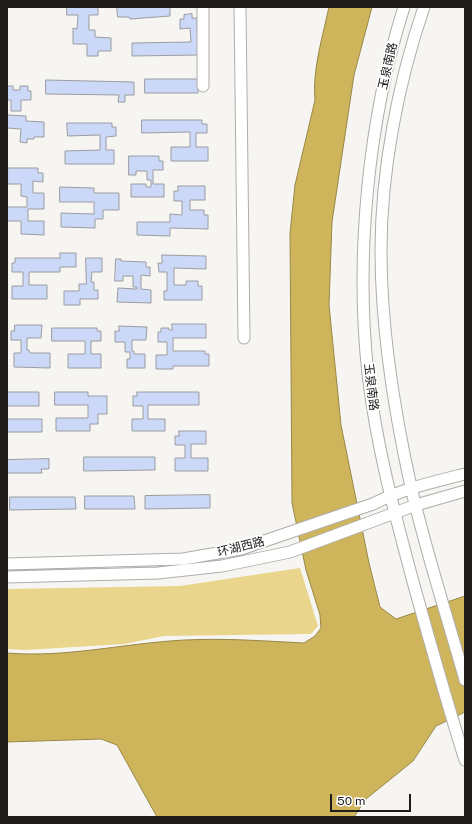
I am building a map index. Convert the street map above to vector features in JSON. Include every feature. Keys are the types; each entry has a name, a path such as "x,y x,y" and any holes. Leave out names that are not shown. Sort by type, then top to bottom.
{"street":[{"path":"203,7 203,86"},
{"path":"240,7 244,338"},
{"name":"玉泉南路","path":"404,7 392,45 379,103 369,170 364,250 368,374 389,496 465,760"},
{"name":"玉泉南路","path":"424,7 412,45 385,178 381,251 384,322 391,387 411,488 465,680"},
{"name":"环湖西路","path":"7,564 183,559 242,549 373,504 411,488 465,474"},
{"name":"环湖西路","path":"7,577 158,573 222,566 290,552 416,505 465,491"}],"shaded area":[{"path":"329,7 372,7 354,75 332,222 329,305 341,425 369,563 380,607 396,619 465,596 465,712 436,726 413,761 366,799 354,817 157,817 117,745 101,739 7,742 7,653 52,654 200,639 304,643 315,636 321,628 320,615 306,570 292,503 290,233 295,185 315,100 315,77"},
{"path":"300,568 318,626 311,634 164,636 124,644 25,650 7,649 7,589 180,586"}],"building":[{"path":"67,7 98,7 98,15 89,15 89,30 95,30 95,37 111,38 111,51 98,51 98,56 87,56 87,44 73,44 73,28 77,29 78,15 67,15"},
{"path":"117,7 170,7 170,16 130,19 129,17 118,17"},
{"path":"192,14 192,18 197,18 198,55 132,56 132,43 191,42 190,28 180,29 180,19 184,19 184,15"},
{"path":"145,79 198,79 198,93 145,93"},
{"path":"46,80 134,82 134,95 125,95 125,102 118,102 119,95 46,94"},
{"path":"7,86 13,86 13,90 20,90 20,86 28,86 28,91 31,91 31,100 21,100 21,111 11,111 11,100 7,100"},
{"path":"7,115 26,116 26,121 44,122 44,137 27,139 27,143 20,142 21,129 7,128"},
{"path":"142,120 202,120 202,124 207,124 207,133 196,133 196,147 208,147 208,161 171,161 171,147 190,147 190,132 142,133"},
{"path":"67,123 112,123 112,127 116,127 116,136 106,137 106,150 114,150 114,164 65,164 65,151 100,150 100,135 68,136"},
{"path":"129,156 159,156 159,161 163,161 163,170 153,170 153,184 164,184 164,197 131,197 131,184 146,184 146,187 151,187 151,180 147,180 147,171 136,171 136,175 129,175"},
{"path":"8,168 38,168 38,173 43,173 43,182 33,181 33,193 44,193 44,209 28,209 28,221 44,221 44,235 21,234 21,221 7,221 7,207 27,207 27,197 21,196 21,184 8,184"},
{"path":"178,186 205,186 205,200 190,200 190,210 204,210 204,215 208,215 208,229 170,228 170,236 137,235 137,222 170,222 170,214 182,215 182,201 174,201 174,191 178,191"},
{"path":"60,187 94,188 94,193 119,193 119,210 103,210 103,219 95,219 95,228 61,227 61,213 94,214 94,202 60,202"},
{"path":"60,253 76,253 76,267 60,267 60,272 29,272 29,285 47,285 47,299 12,299 12,286 23,286 23,272 12,272 12,263 15,263 15,258 60,258"},
{"path":"162,255 206,256 206,269 174,268 174,285 186,285 186,281 198,281 198,286 202,286 202,300 164,300 164,291 167,291 167,272 159,272 158,263 162,263"},
{"path":"86,258 102,258 102,272 92,272 91,282 94,282 94,290 98,290 98,299 80,299 80,305 64,305 64,291 79,291 79,284 86,284"},
{"path":"116,259 121,259 121,261 146,262 146,267 150,267 150,276 141,275 141,289 151,290 151,303 117,302 118,288 137,289 137,287 133,287 133,276 123,276 123,281 115,281"},
{"path":"172,324 206,324 206,338 173,338 173,351 205,351 205,354 209,354 209,366 173,366 173,369 156,369 156,355 167,355 167,342 158,342 158,332 161,332 161,328 169,328 169,330 172,330"},
{"path":"15,325 42,325 41,338 27,338 27,350 29,350 30,353 50,353 50,368 14,367 14,353 21,353 21,340 11,340 11,331 14,331"},
{"path":"119,326 147,327 146,340 132,340 132,351 134,351 134,354 145,354 145,368 127,368 127,359 130,359 130,352 125,352 125,342 115,342 115,331 119,331"},
{"path":"52,328 97,328 97,331 101,331 101,341 91,341 91,354 101,354 101,368 68,368 68,354 85,354 85,341 52,341"},
{"path":"7,392 39,392 39,406 7,406"},
{"path":"55,392 88,392 88,396 107,396 107,414 98,414 98,424 90,424 90,431 56,431 56,418 88,418 88,405 55,405"},
{"path":"137,392 199,392 199,405 148,405 148,419 165,419 165,431 132,431 132,419 143,419 143,406 133,406 133,396 137,396"},
{"path":"7,419 42,419 42,432 7,432"},
{"path":"179,431 206,431 206,444 191,444 191,458 208,458 208,471 175,471 175,458 185,458 185,445 175,445 175,436 179,436"},
{"path":"84,457 155,457 155,470 84,471"},
{"path":"49,459 49,469 41,469 42,473 7,473 7,460"},
{"path":"210,495 210,508 145,509 145,496"},
{"path":"85,496 134,496 135,509 85,509"},
{"path":"10,497 75,497 76,509 10,510"}]}
